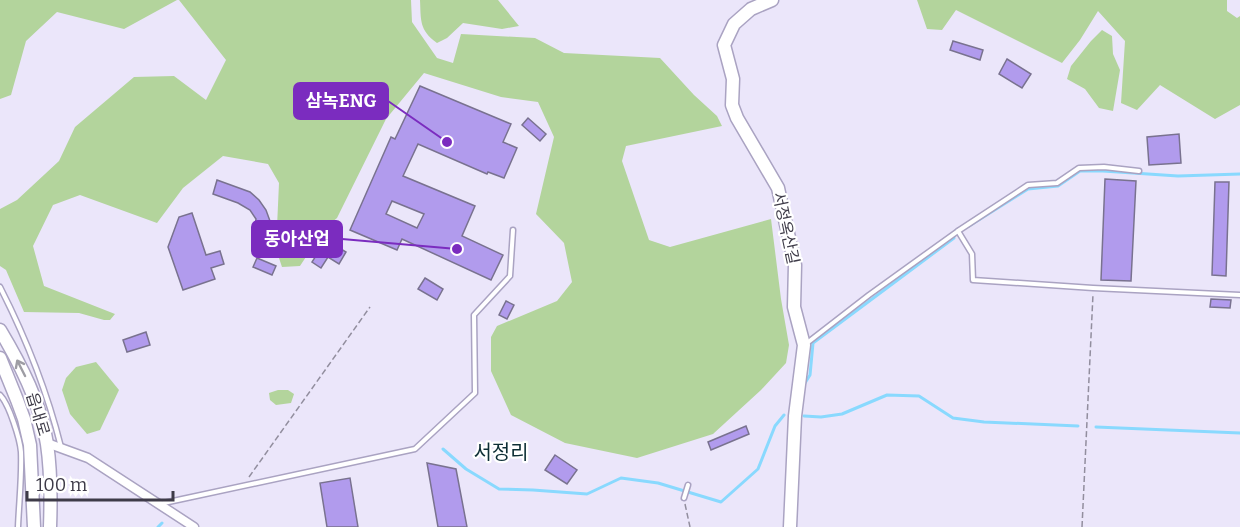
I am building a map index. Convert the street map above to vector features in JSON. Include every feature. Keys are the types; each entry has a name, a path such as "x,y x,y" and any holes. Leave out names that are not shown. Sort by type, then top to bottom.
{"street":[{"name":"서정옥산길","path":"772,0 751,9 734,24 724,45 733,79 732,105 737,118 778,188 795,265 794,307 804,345 795,417 790,527"},
{"name":"읍내로","path":"0,330 26,378 47,443 88,458 194,527"},
{"name":"읍내로","path":"0,358 24,419 30,445 34,527"},
{"path":"30,445 47,443 50,527"}],"lane":[{"path":"804,345 958,231 1028,185 1057,183 1079,168 1104,167 1139,171"},
{"path":"159,504 415,449 475,393 474,315 510,276 513,230"},
{"path":"958,231 972,254 973,280 1240,295"},
{"path":"0,287 22,331 51,409 61,448"},
{"path":"0,395 10,412 21,449 18,527"},
{"path":"684,498 688,485"}],"path":[{"path":"1083,527 1093,288"},
{"path":"248,484 249,476 370,307"},
{"path":"684,498 690,527"}],"green space":[{"path":"0,0 177,0 124,29 57,12 26,41 11,95 0,99"},
{"path":"179,0 411,0 412,22 437,58 453,63 461,34 535,38 564,53 660,58 717,116 722,126 626,146 622,161 649,240 670,247 771,219 789,345 786,363 761,390 713,434 637,458 565,443 511,415 491,371 491,337 497,326 557,301 572,282 564,243 536,214 554,137 538,102 501,97 424,73 386,119 337,218 325,228 300,266 282,267 276,249 279,183 268,164 223,156 183,188 157,223 80,195 53,205 33,246 44,286 115,314 110,320 104,320 79,313 24,312 6,270 0,266 0,209 17,200 59,161 75,127 134,77 174,76 206,100 226,60"},
{"path":"420,0 498,0 519,26 502,29 463,23 447,38 437,43 424,29"},
{"path":"917,0 1227,0 1227,11 1237,18 1240,16 1240,105 1215,119 1160,85 1137,110 1121,103 1125,41 1098,11 1062,63 956,10 942,30 927,29"},
{"path":"1102,30 1112,36 1113,54 1120,70 1113,111 1099,108 1085,89 1067,79 1071,66"},
{"path":"96,362 119,390 100,430 87,434 70,414 62,390 66,378 76,367"},
{"path":"288,390 294,394 291,403 276,405 270,400 269,393"}],"building":[{"path":"953,41 983,50 980,60 950,50"},
{"path":"1007,59 1031,74 1022,88 999,74"},
{"path":"420,86 511,124 503,142 517,148 504,178 488,172 487,174 418,144 403,176 475,206 462,236 503,255 491,280 402,239 397,250 350,230 391,137 395,139","holes":["392,201 424,214 417,228 386,214"]},
{"path":"528,118 546,134 540,141 522,125"},
{"path":"1179,134 1181,163 1149,165 1147,137"},
{"path":"1105,179 1136,181 1131,281 1101,280"},
{"path":"217,180 250,192 259,200 270,221 266,247 252,245 256,219 250,210 213,194"},
{"path":"1215,182 1229,182 1226,276 1212,275"},
{"path":"192,213 206,255 220,251 224,264 211,268 215,279 183,290 168,247 179,217"},
{"path":"326,240 346,252 339,264 328,257 321,268 312,262"},
{"path":"257,258 276,266 272,275 253,267"},
{"path":"425,278 443,289 437,300 418,289"},
{"path":"1211,299 1231,300 1230,308 1210,307"},
{"path":"506,301 514,305 507,319 499,315"},
{"path":"146,332 150,345 127,352 123,340"},
{"path":"746,426 749,434 711,450 708,442"},
{"path":"555,455 577,470 567,484 545,470"},
{"path":"427,463 456,469 467,527 438,527"},
{"path":"350,478 358,527 327,527 320,483"}],"waterway":[{"path":"969,226 1028,189 1058,186 1080,171 1178,176 1240,174"},
{"path":"805,383 810,375 813,343 954,238"},
{"path":"804,416 821,417 842,414 887,395 919,396 953,418 984,422 1078,426"},
{"path":"443,449 466,469 499,489 587,494 621,478 658,483 721,502 758,469 775,426 784,415"},
{"path":"1096,427 1240,433"},
{"path":"158,527 162,523"}],"place":[{"name":"삼녹ENG","path":"447,142"},
{"name":"동아산업","path":"457,249"}],"district":[{"name":"서정리","path":"501,452"}]}
